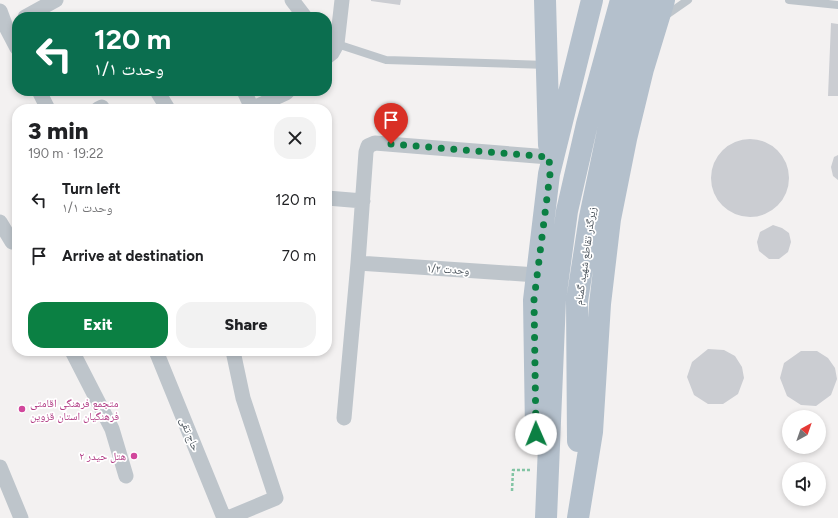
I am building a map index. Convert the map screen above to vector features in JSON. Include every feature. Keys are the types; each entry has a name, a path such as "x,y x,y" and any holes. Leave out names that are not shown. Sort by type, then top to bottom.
{"main road":[{"path":"545,0 548,65 549,166 534,300 536,434 546,516"},
{"path":"549,166 592,0"},
{"path":"546,516 555,300 567,211 587,124 621,0"},
{"name":"زیرگذر تقاطع شهید گمنام","path":"578,518 577,301 590,217 608,131 643,0"},
{"path":"578,518 592,432 600,304 610,219 626,139 641,76 664,0"},
{"path":"657,21 677,0"}],"street":[{"path":"34,12 56,0"},
{"path":"292,0 301,12"},
{"path":"332,45 342,0"},
{"path":"0,11 12,36"},
{"path":"263,104 280,96"},
{"path":"344,418 366,152 368,146 375,143 549,166"},
{"path":"332,198 363,201"},
{"path":"0,222 12,243"},
{"name":"وحدت ۱/۲","path":"358,263 537,275"},
{"path":"75,356 112,429 126,476"},
{"name":"حاج تقی","path":"158,356 224,518"},
{"path":"228,518 276,498 243,398 234,356"},
{"path":"0,467 21,518"}],"lane":[{"path":"657,21 688,0"},
{"path":"789,0 838,5"},
{"path":"332,50 386,60 548,65"}],"path":[{"path":"512,491 513,470"}],"building":[{"path":"371,0 401,0 400,5"},
{"path":"831,23 838,24 838,96 828,96"},
{"path":"750,139 765,142 778,150 786,163 789,178 786,193 778,206 765,214 750,217 735,214 722,206 714,193 711,178 714,163 722,150 735,142"},
{"path":"838,155 838,180 833,176 831,167 834,157"},
{"path":"773,225 782,228 789,233 791,242 788,252 779,259 769,259 759,251 757,242 760,232"},
{"path":"708,349 724,350 735,356 742,367 744,378 738,394 723,404 708,404 694,395 687,377 692,362"},
{"path":"801,351 817,351 828,358 835,368 837,379 831,395 816,406 801,405 787,396 780,378 784,363"}],"place":[{"name":"متجمع فرهنگی اقامتی فرهنگیان استان قزوین","path":"22,409"},
{"name":"هتل حیدر ۲","path":"134,456"}],"route":[{"path":"391,144 549,157 550,174 534,300 536,434"}]}
